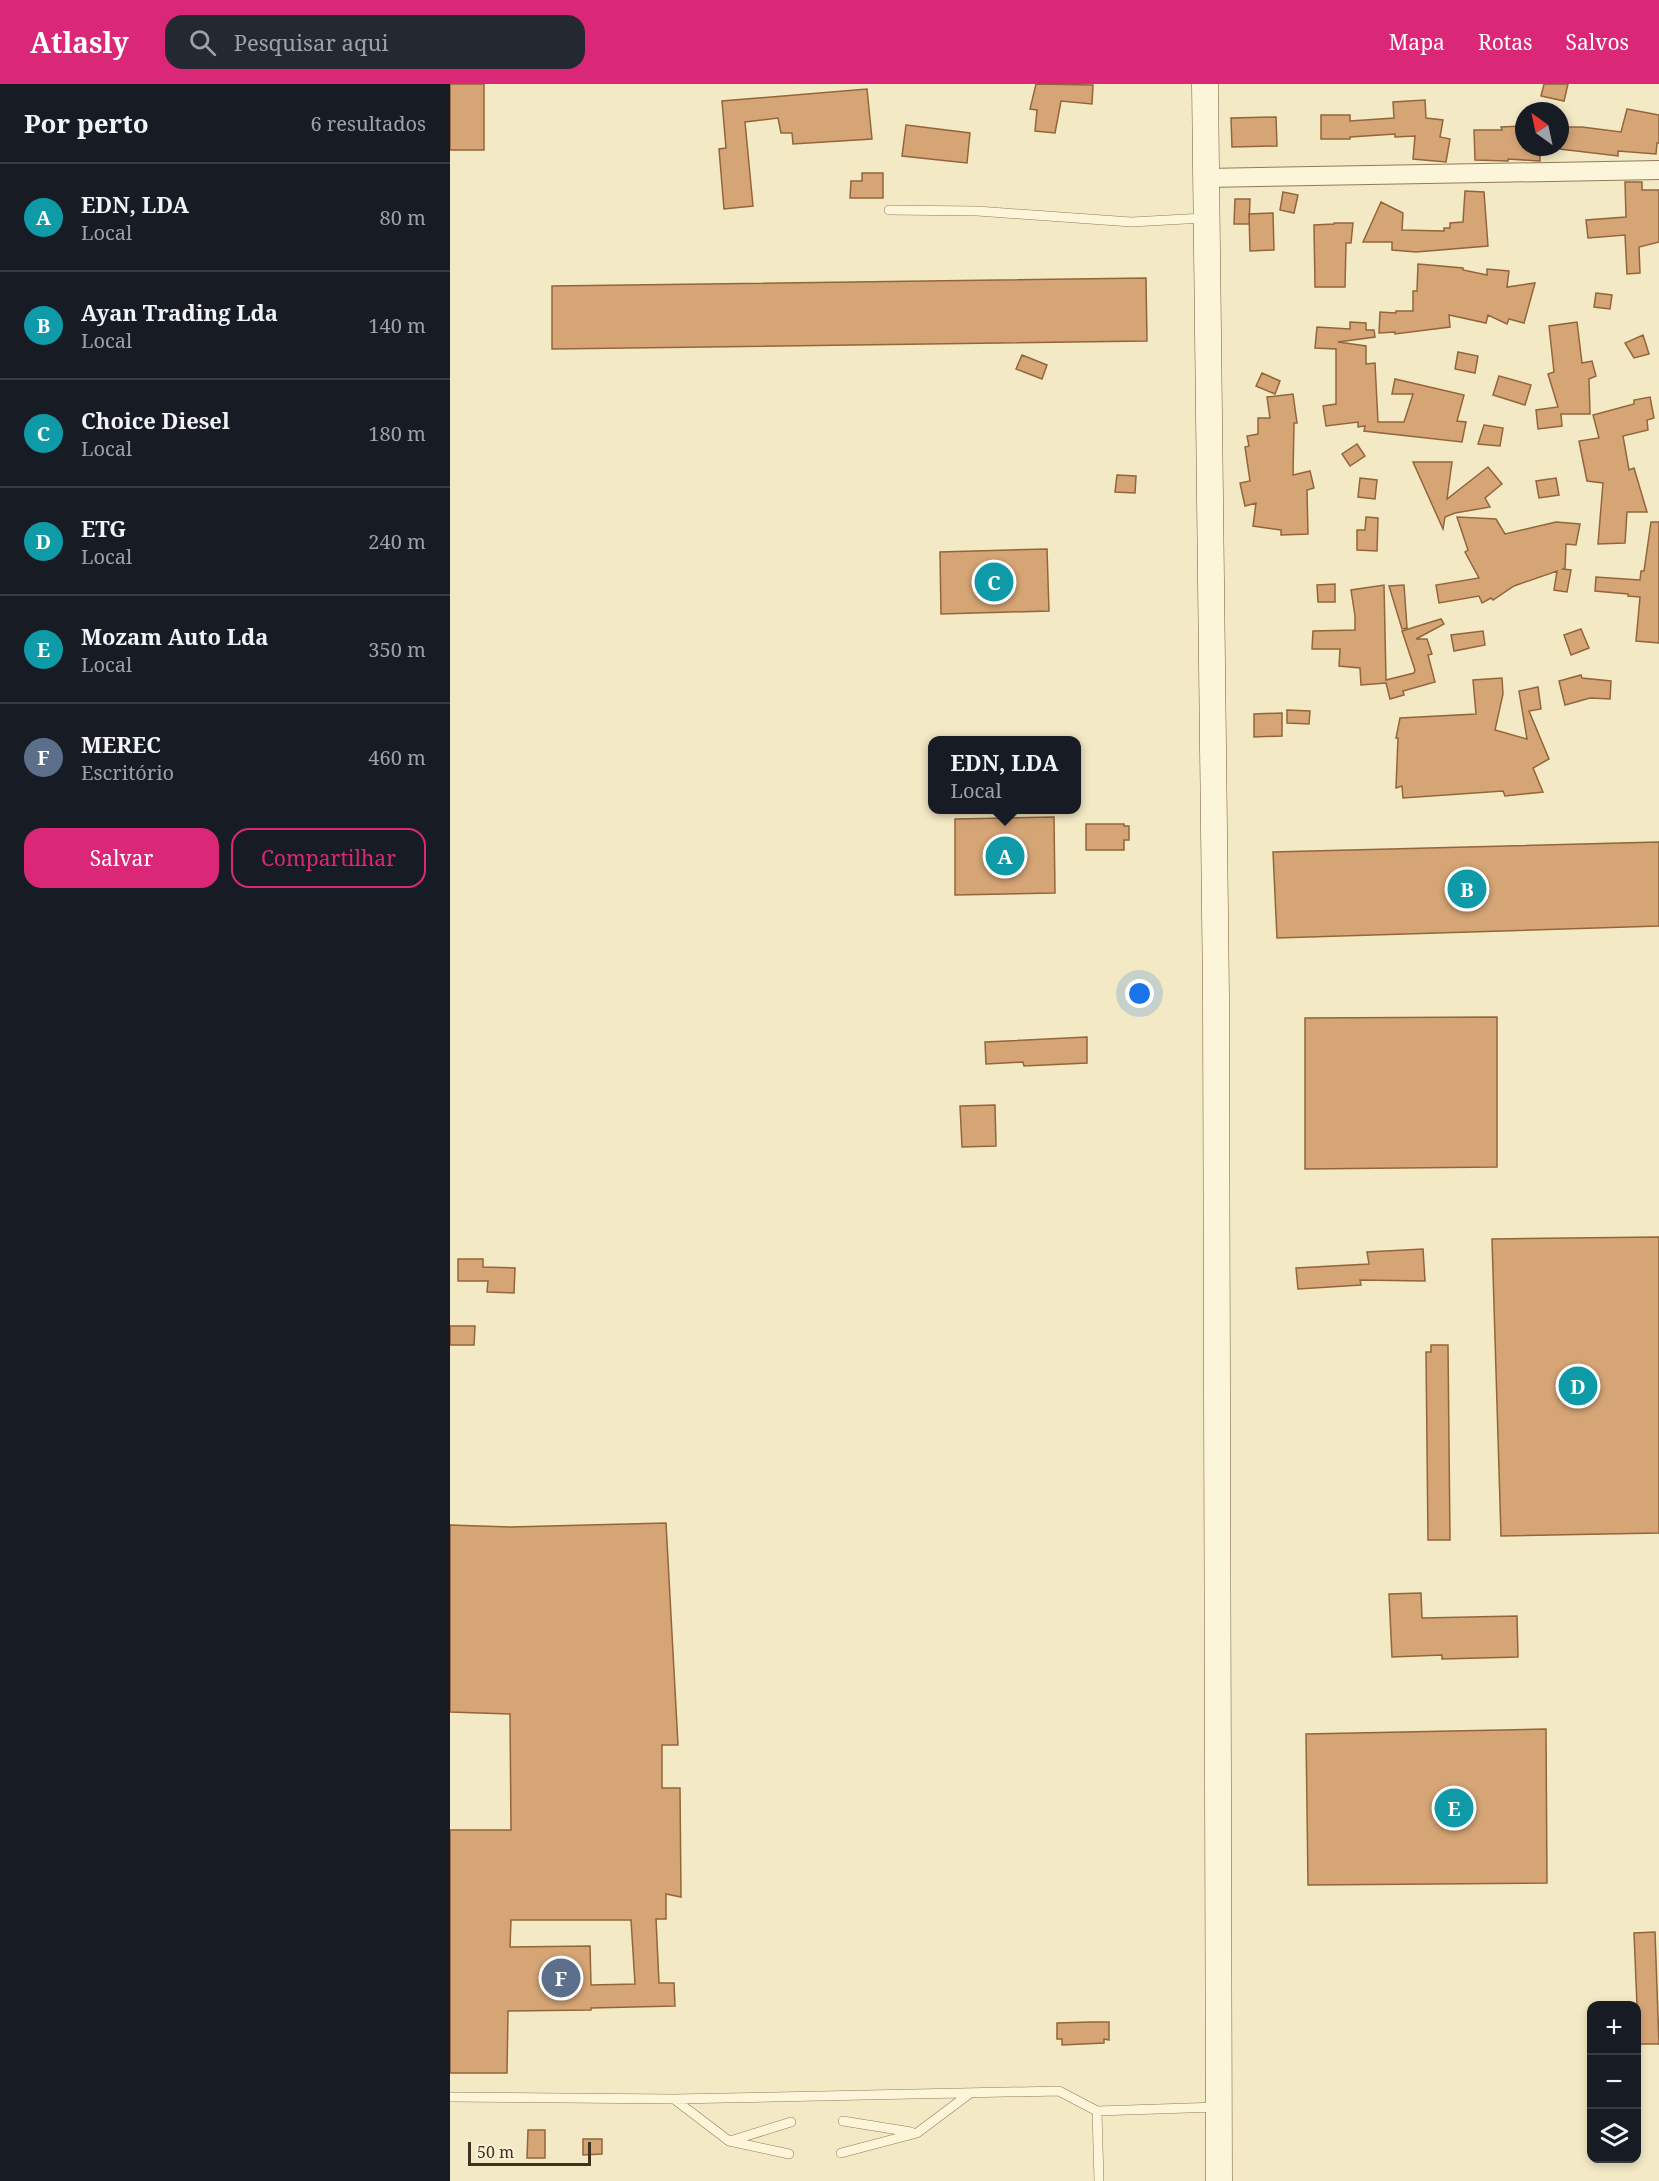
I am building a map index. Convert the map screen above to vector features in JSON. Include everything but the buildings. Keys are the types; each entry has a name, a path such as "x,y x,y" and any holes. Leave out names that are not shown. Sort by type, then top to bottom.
{"main road":[{"path":"1205,84 1216,995 1220,2181"}],"street":[{"path":"1206,178 1659,170"}],"lane":[{"path":"977,201 977,211"},
{"path":"889,210 977,211 1131,222 1207,218"},
{"path":"450,2097 674,2099 1059,2091 1097,2110 1218,2107"},
{"path":"841,2153 917,2133 969,2094"},
{"path":"674,2099 729,2141 789,2154"},
{"path":"1097,2110 1099,2181"},
{"path":"843,2121 917,2133"},
{"path":"729,2141 791,2122"}],"place":[{"name":"Choice Diesel","path":"994,582"},
{"name":"EDN, LDA","path":"1005,856"},
{"name":"Ayan Trading Lda","path":"1467,889"},
{"name":"ETG","path":"1578,1386"},
{"name":"Mozam Auto Lda","path":"1454,1808"},
{"name":"MEREC","path":"561,1978"}]}
